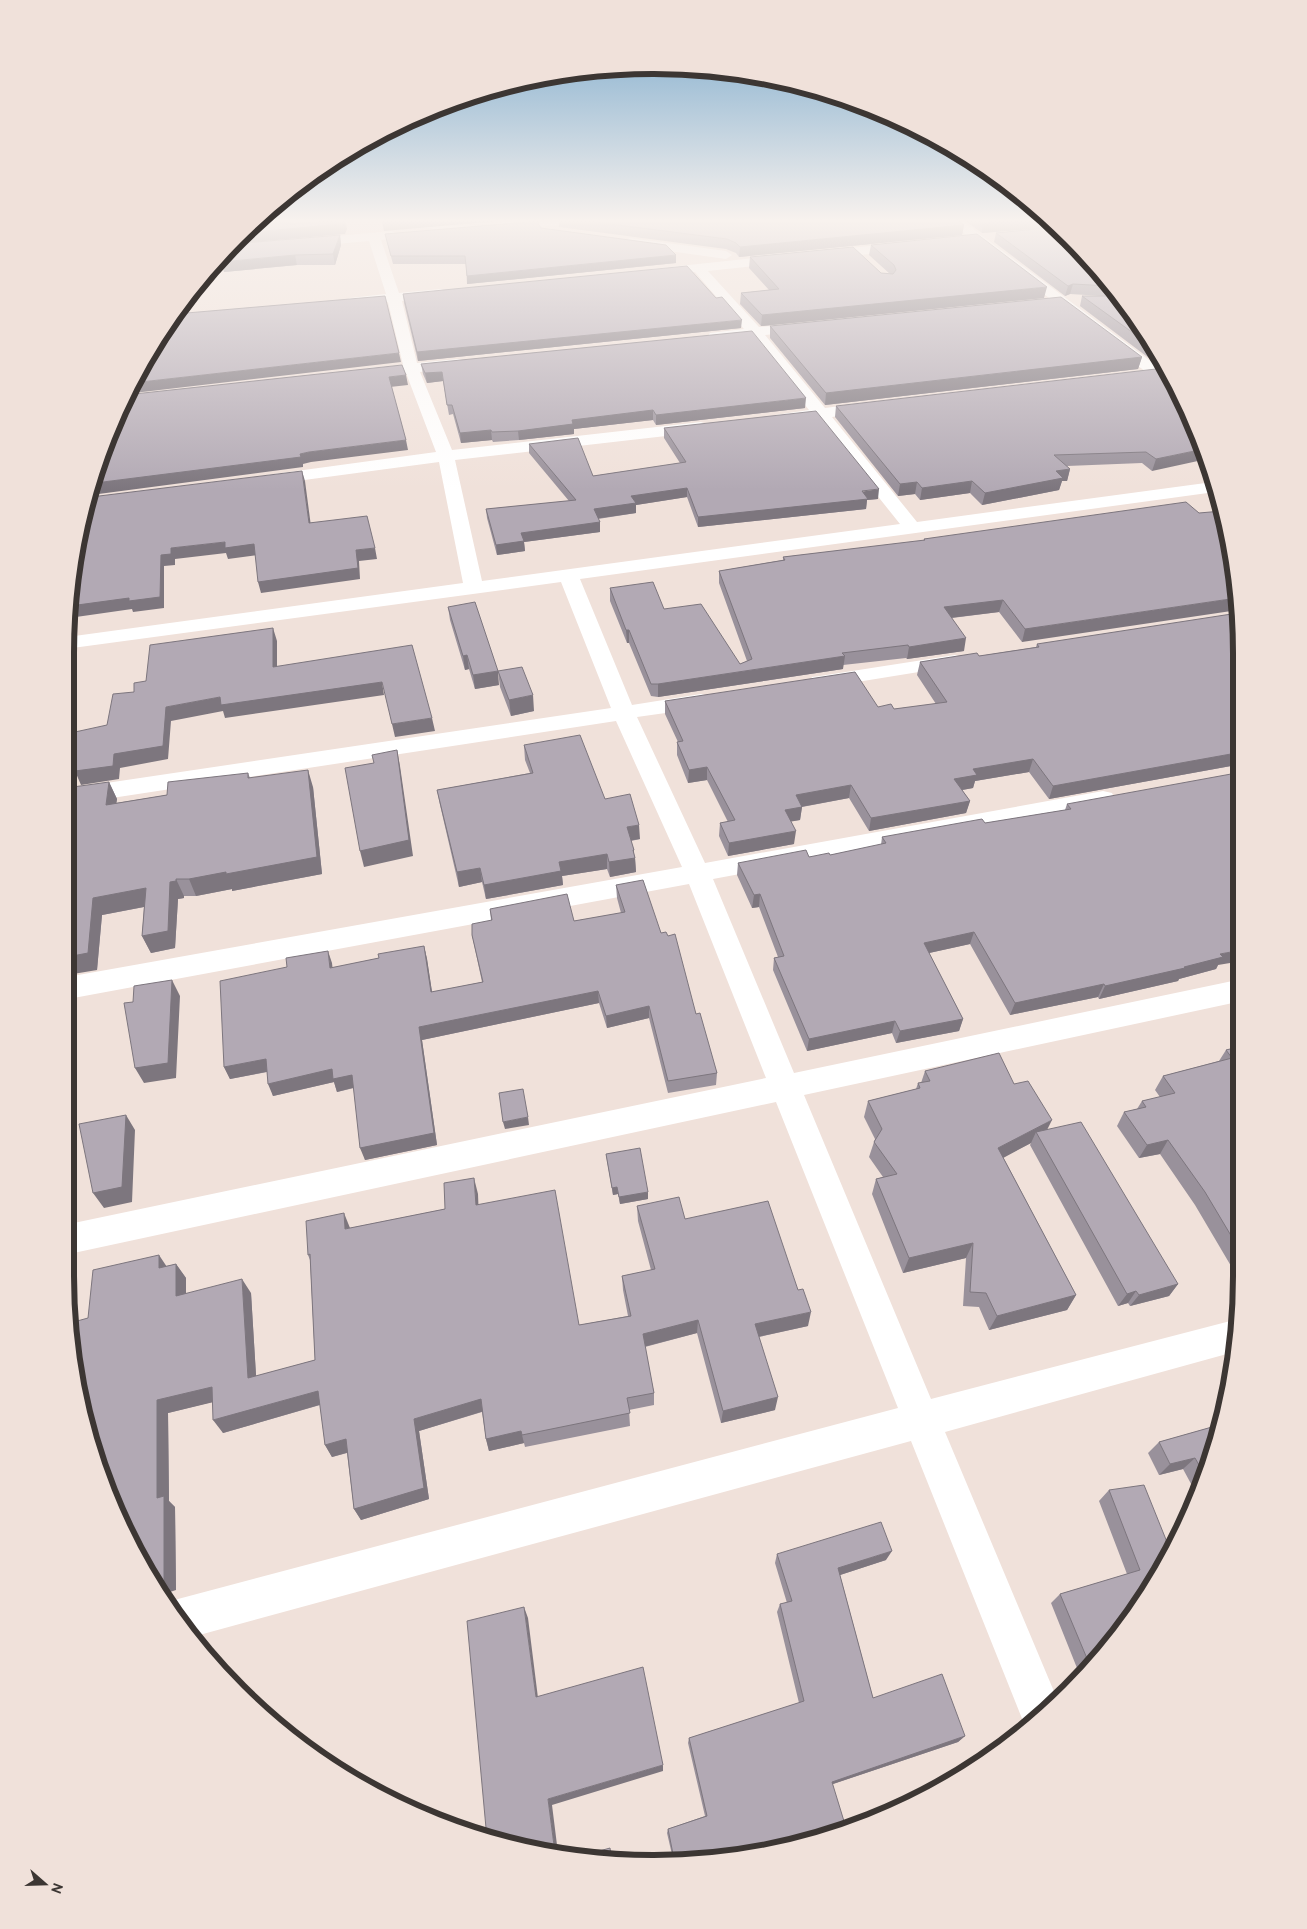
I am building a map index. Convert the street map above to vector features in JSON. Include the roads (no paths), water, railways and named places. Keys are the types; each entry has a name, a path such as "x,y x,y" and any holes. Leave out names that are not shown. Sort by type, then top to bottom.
{"street":[{"path":"397,310 411,368 446,456 474,589"},
{"path":"735,310 912,527"},
{"path":"1083,310 1161,373"},
{"path":"696,338 825,326"},
{"path":"351,375 470,362"},
{"path":"1137,376 1161,374"},
{"path":"762,420 890,405"},
{"path":"253,482 446,456 713,425"},
{"path":"74,642 1208,488"},
{"path":"569,576 624,713 697,872 1040,1707"},
{"path":"800,685 975,658"},
{"path":"74,796 722,698"},
{"path":"74,987 1125,795"},
{"path":"74,1238 1233,992"},
{"path":"186,1618 1229,1337"}]}
